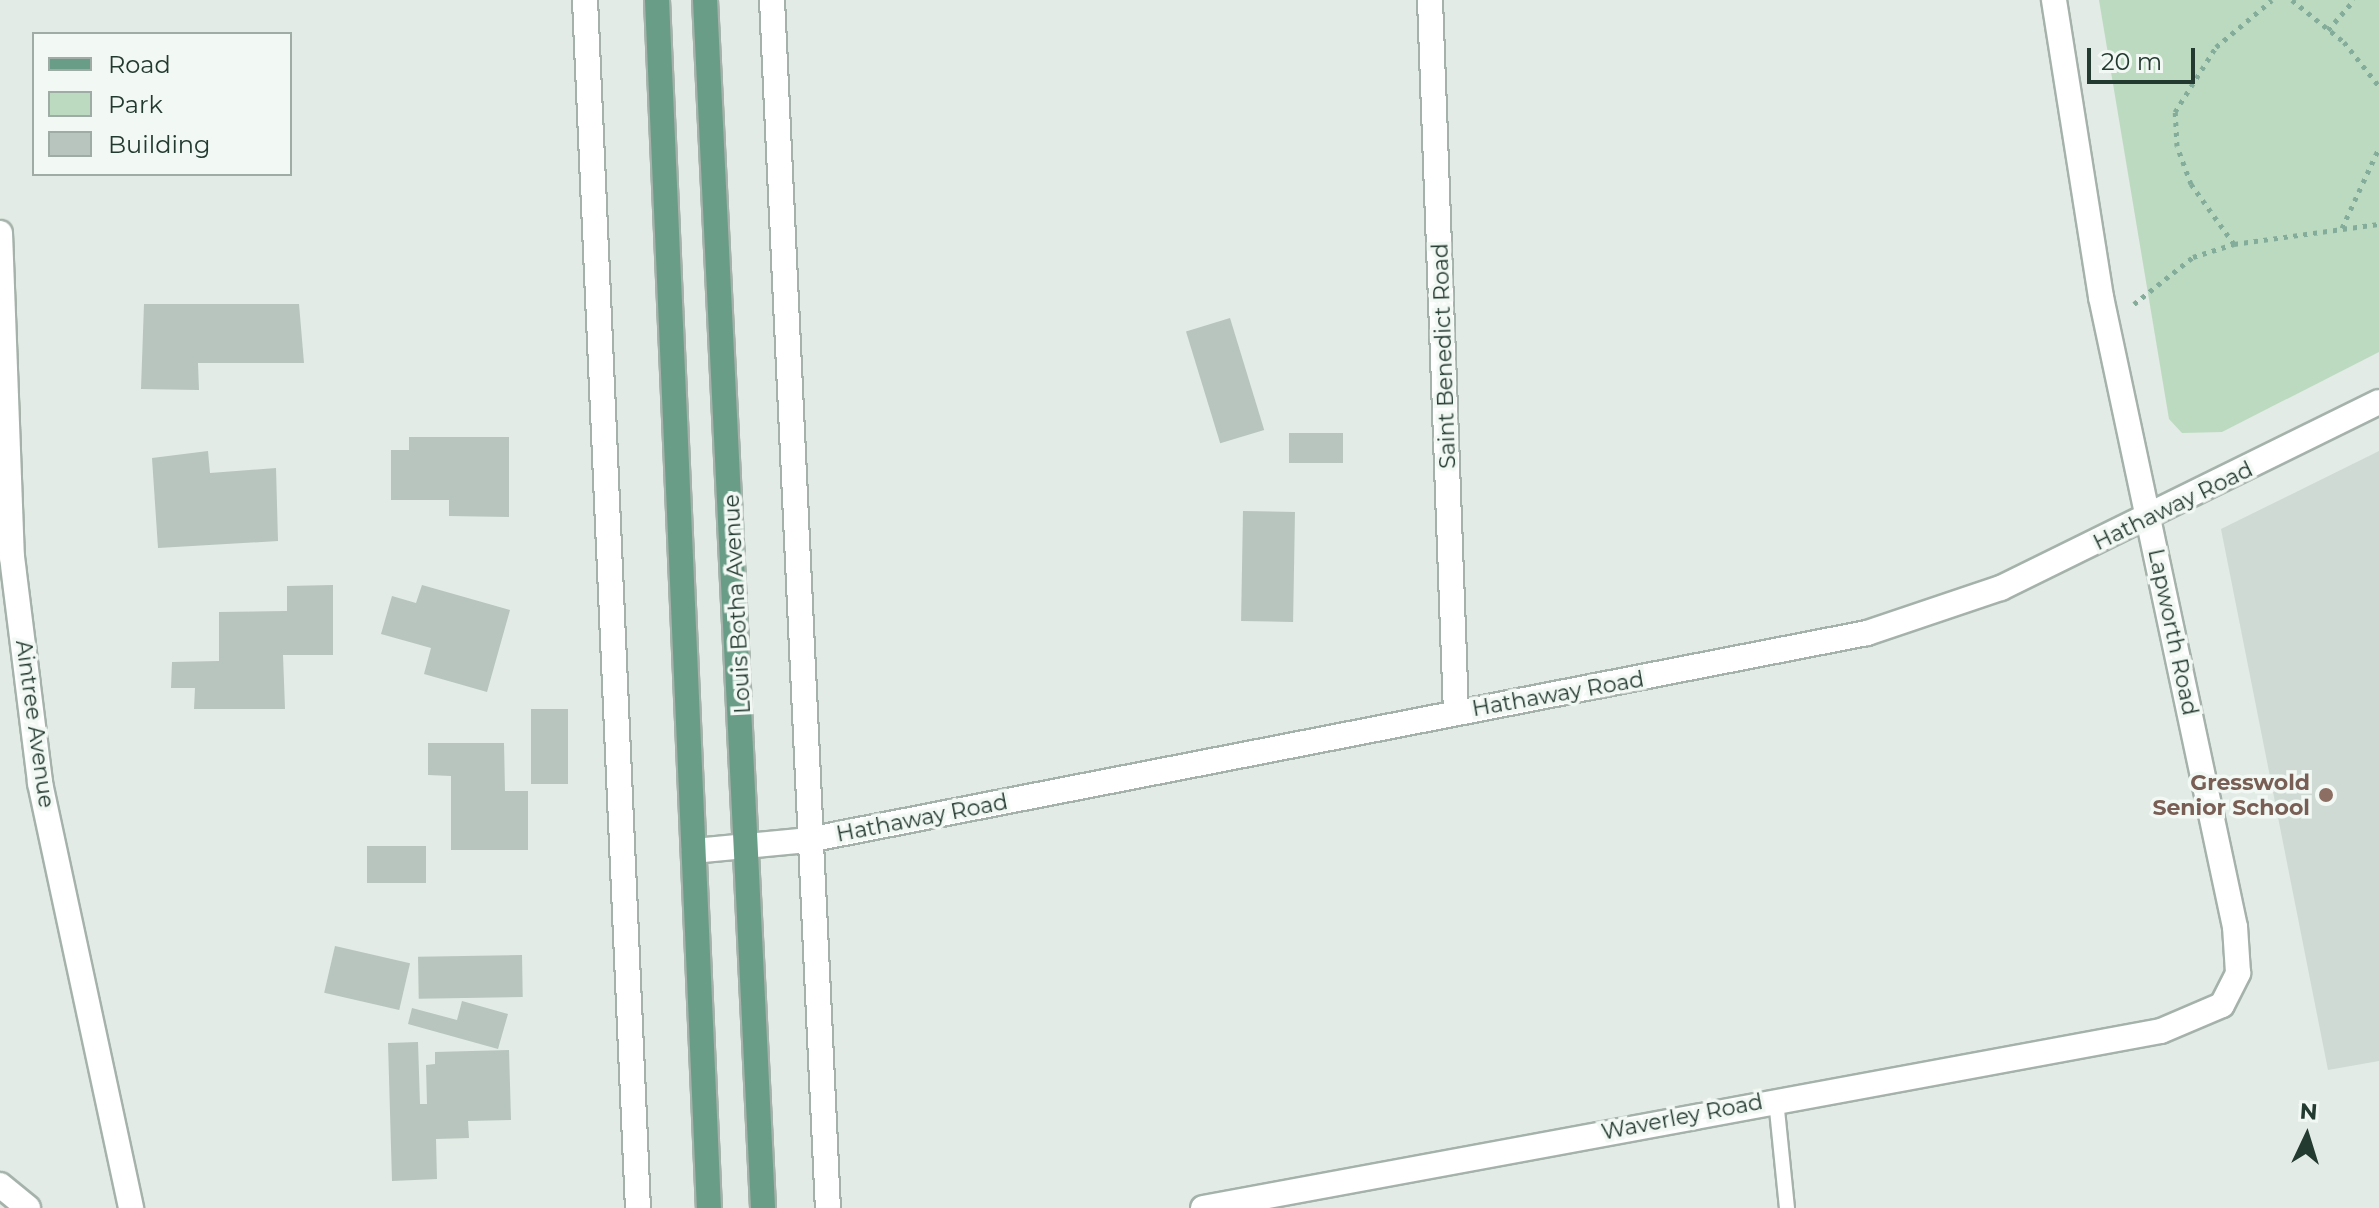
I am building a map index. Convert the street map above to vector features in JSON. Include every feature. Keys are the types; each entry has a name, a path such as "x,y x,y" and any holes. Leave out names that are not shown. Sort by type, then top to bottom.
{"main road":[{"path":"657,0 709,1208"},
{"name":"Louis Botha Avenue","path":"705,0 749,847 763,1208"}],"street":[{"path":"585,0 638,1208"},
{"path":"772,0 808,840 828,1208"},
{"name":"Saint Benedict Road","path":"1430,0 1456,712"},
{"name":"Lapworth Road","path":"2054,0 2108,330 2239,952 2235,982 2222,1005 2161,1031"},
{"name":"Aintree Avenue","path":"0,233 12,557 40,783 131,1208"},
{"name":"Hathaway Road","path":"694,851 808,840 1456,712 1711,667 1935,614 2148,520 2379,402"},
{"name":"Waverley Road","path":"1203,1208 2161,1031"},
{"path":"0,1185 28,1208"}],"lane":[{"path":"1776,1100 1787,1208"}],"path":[{"path":"2234,244 2191,184 2177,146 2175,112 2184,89 2216,47 2272,0"},
{"path":"2292,0 2328,30 2379,86"},
{"path":"2328,30 2354,0"},
{"path":"2342,229 2379,148"},
{"path":"2108,330 2193,257 2234,244 2379,224"}],"shaded area":[{"name":"Gresswold Senior School","path":"2379,451 2379,1061 2328,1070 2221,529"}],"green space":[{"path":"2099,0 2379,0 2379,352 2222,432 2182,433 2169,419"}],"building":[{"path":"144,304 299,304 304,363 198,363 199,390 141,389"},
{"path":"1230,318 1264,430 1220,443 1186,331"},
{"path":"1289,433 1343,433 1343,463 1289,463"},
{"path":"409,437 509,437 509,517 449,516 449,500 391,500 391,450 409,450"},
{"path":"208,451 210,473 276,468 278,541 158,548 152,458"},
{"path":"1243,511 1295,512 1293,622 1241,621"},
{"path":"333,585 333,655 283,655 285,709 194,709 195,688 171,688 172,662 219,661 219,612 287,611 287,586"},
{"path":"422,585 510,610 487,692 424,674 431,648 381,634 392,596 416,603"},
{"path":"531,709 568,709 568,784 531,784"},
{"path":"428,743 504,743 505,791 528,791 528,850 451,850 451,776 428,775"},
{"path":"367,846 426,846 426,883 367,883"},
{"path":"335,946 410,963 399,1010 324,993"},
{"path":"522,955 523,997 419,999 418,957"},
{"path":"462,1001 508,1014 498,1049 408,1024 412,1008 457,1020"},
{"path":"418,1042 420,1104 427,1104 426,1065 435,1064 435,1052 509,1050 511,1120 468,1121 469,1138 436,1139 437,1179 392,1181 388,1043"}],"place":[{"name":"Gresswold Senior School","path":"2326,795"}]}
